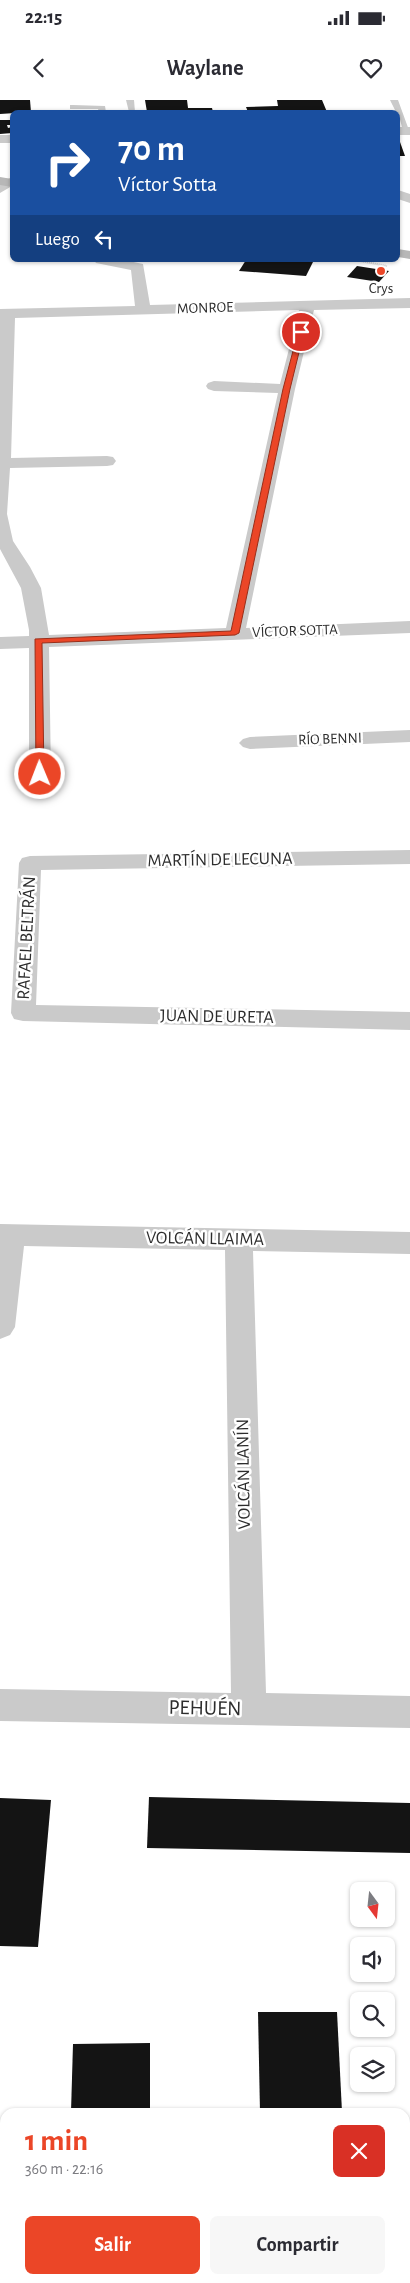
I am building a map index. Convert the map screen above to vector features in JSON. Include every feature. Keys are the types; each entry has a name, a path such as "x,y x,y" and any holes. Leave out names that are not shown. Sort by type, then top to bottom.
{"street":[{"path":"112,262 138,267 143,310"},
{"name":"MONROE","path":"4,314 410,303"},
{"path":"235,633 287,389 308,305"},
{"path":"0,512 4,314"},
{"path":"214,385 287,389"},
{"path":"1,463 107,460"},
{"path":"0,517 1,537 31,588 38,623 40,774"},
{"name":"VÍCTOR SOTTA","path":"0,642 410,627"},
{"name":"RÍO BENNI","path":"250,742 410,736"},
{"name":"MARTÍN DE LECUNA","path":"30,863 410,857"},
{"name":"RAFAEL BELTRÁN","path":"23,1013 30,863"},
{"name":"JUAN DE URETA","path":"23,1013 410,1021"},
{"path":"0,1327 5,1236"},
{"name":"VOLCÁN LLAIMA","path":"5,1236 410,1243"},
{"name":"VOLCÁN LANÍN","path":"239,1240 249,1709"},
{"name":"PEHUÉN","path":"0,1705 410,1712"}],"lane":[{"path":"73,107 98,107 102,108 102,110"},
{"path":"400,117 405,131"}],"path":[{"path":"366,262 392,267"}],"building":[{"path":"0,100 30,100 31,110 10,110 10,113 0,114"},
{"path":"145,100 187,100 188,108 212,108 212,110 147,110"},
{"path":"277,100 322,100 326,110 247,110 246,107 278,106"},
{"path":"0,120 10,120 10,125 7,125 8,128 10,128 10,133 0,134"},
{"path":"400,142 405,156 400,156"},
{"path":"245,262 313,262 306,276 239,271"},
{"path":"357,266 389,271 379,282 347,277"},
{"path":"149,1797 410,1803 410,1853 147,1848"},
{"path":"0,1798 51,1800 38,1947 0,1946"},
{"path":"258,2012 337,2012 342,2108 260,2108"},
{"path":"150,2043 150,2108 71,2108 73,2044"}],"place":[{"name":"Crys","path":"381,271"}],"route":[{"path":"40,774 38,641 235,633 235,623 301,332"}]}
